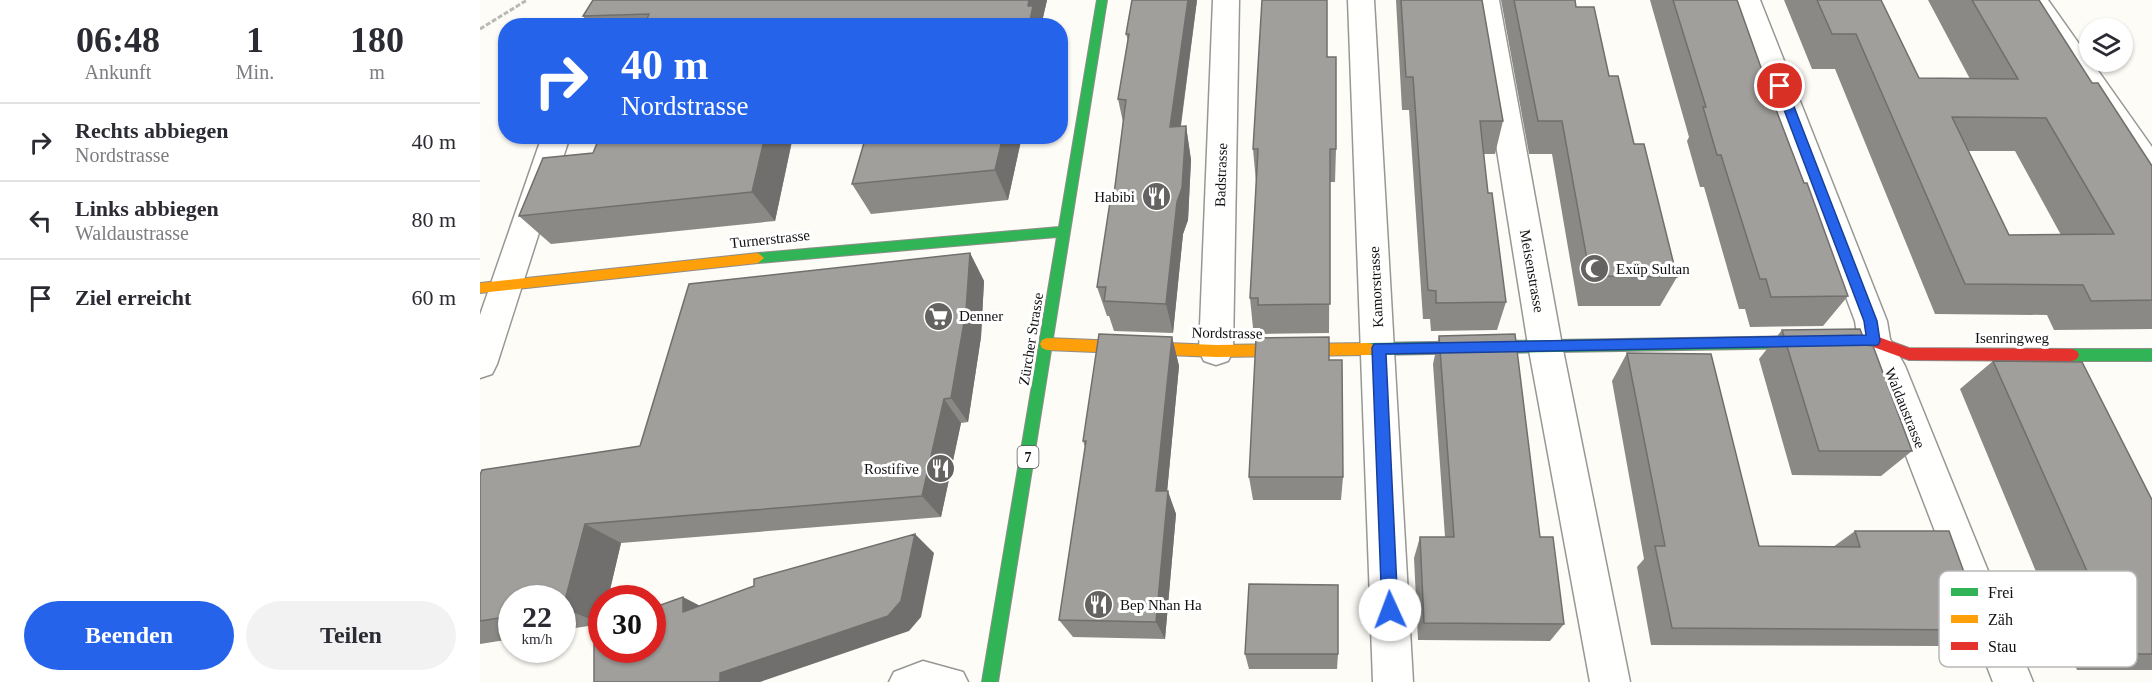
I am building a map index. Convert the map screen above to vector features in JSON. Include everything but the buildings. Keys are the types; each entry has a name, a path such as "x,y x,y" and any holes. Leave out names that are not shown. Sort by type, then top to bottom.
{"street":[{"name":"Zürcher Strasse","path":"990,682 1102,0"},
{"name":"Badstrasse","path":"1216,351 1226,0"},
{"name":"Kamorstrasse","path":"1361,0 1393,682"},
{"name":"Meisenstrasse","path":"1486,0 1545,345 1610,682"},
{"name":"Waldaustrasse","path":"1747,0 1871,321 1874,341 1888,366 1969,571"},
{"path":"2035,0 2152,169"},
{"path":"480,364 493,287 553,144"},
{"name":"Turnerstrasse","path":"493,287 810,252 1065,231"},
{"name":"Nordstrasse","path":"1047,344 1216,351 1874,341"},
{"name":"Isenringweg","path":"1874,341 1909,354 2152,355"},
{"name":"Waldaustrasse","path":"2007,667 2013,682"}],"lane":[{"path":"904,682 923,676 953,682"}],"path":[{"path":"480,29 527,0"}],"traffic: fast":[{"path":"990,682 1102,0"},
{"path":"758,258 1065,231"},
{"path":"1369,349 1873,341"},
{"path":"2072,355 2152,355"}],"traffic: slow":[{"path":"480,288 758,258"},
{"path":"1047,344 1216,351 1369,349"}],"traffic: jam":[{"path":"1873,341 1909,354 2072,355"}],"place":[{"name":"Habibi","path":"1156,197"},
{"name":"Exüp Sultan","path":"1595,269"},
{"name":"Denner","path":"938,316"},
{"name":"Rostifive","path":"940,469"},
{"name":"Bep Nhan Ha","path":"1099,605"}],"route":[{"path":"1390,610 1379,348 1874,341 1871,321 1780,86"}]}
